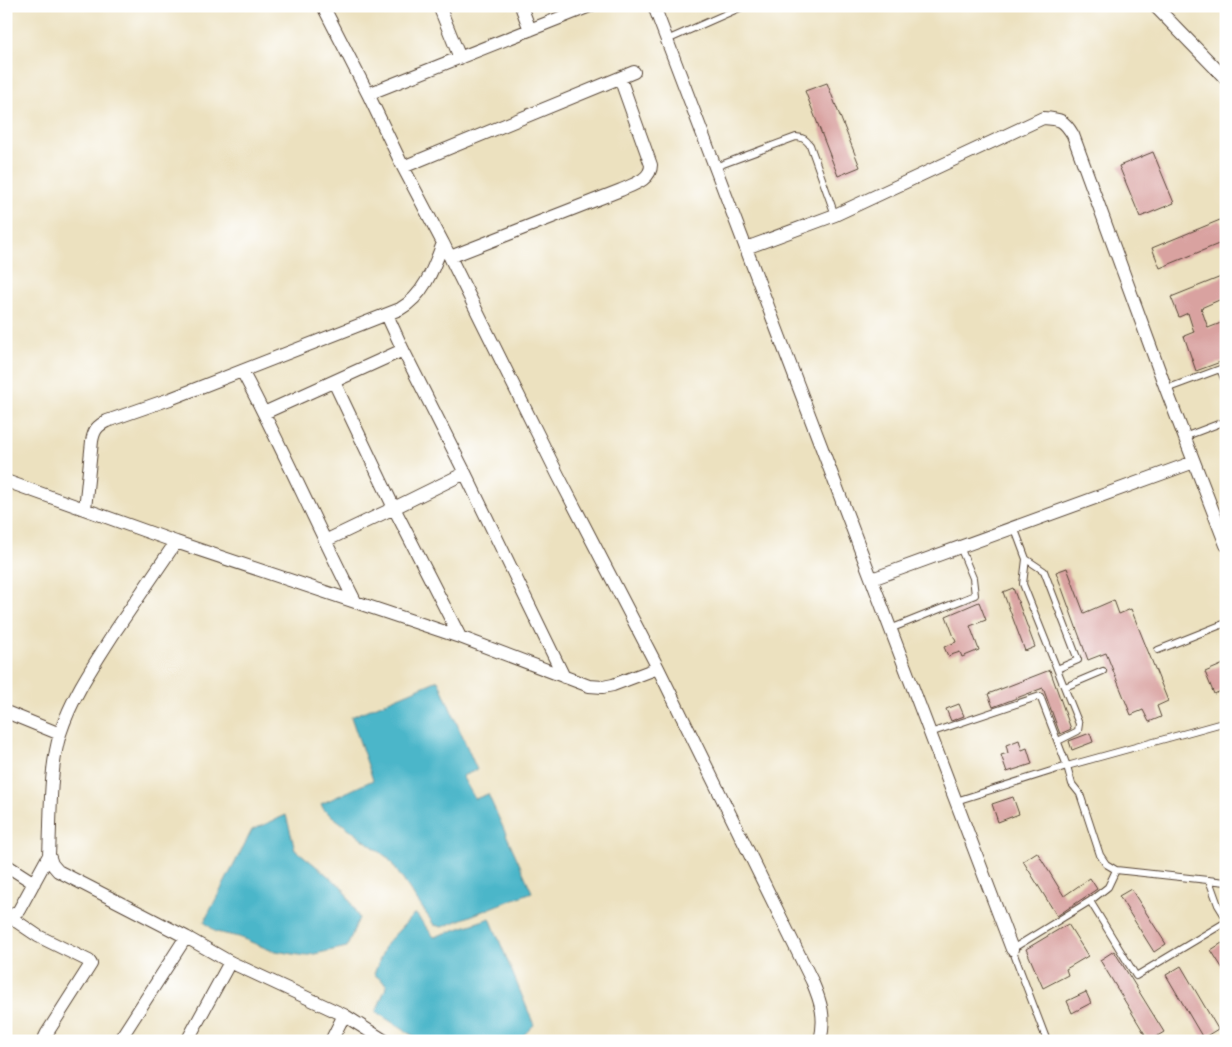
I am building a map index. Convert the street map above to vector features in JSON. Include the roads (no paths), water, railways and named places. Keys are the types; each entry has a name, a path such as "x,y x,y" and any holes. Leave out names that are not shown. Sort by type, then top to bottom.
{"street":[{"path":"323,6 554,466 658,668 820,998 823,1015 823,1030 820,1041"},
{"path":"439,6 460,58"},
{"path":"520,6 530,30"},
{"path":"368,94 590,6"},
{"path":"654,6 1012,949"},
{"path":"1155,6 1226,79"},
{"path":"403,167 634,72"},
{"path":"450,257 621,190 647,176 651,171 651,165 620,78"},
{"path":"746,248 835,215 1043,118 1065,123 1074,135 1166,389 1225,541"},
{"path":"85,509 92,441 94,431 98,426 387,315 407,305 425,283 443,243"},
{"path":"387,315 564,677"},
{"path":"264,413 403,350"},
{"path":"242,371 355,601"},
{"path":"334,382 394,508 460,637"},
{"path":"872,580 1194,462"},
{"path":"325,541 465,472"},
{"path":"6,481 176,542 460,637 589,686 602,688 658,668"},
{"path":"176,542 93,665 71,705 60,734 55,758 49,855 52,864 58,871 186,937 230,962 344,1015 385,1041"},
{"path":"6,712 60,734"},
{"path":"47,1041 45,1037 47,1033 92,964 89,960 38,936 8,918 20,910 49,855"},
{"path":"6,865 34,883"},
{"path":"119,1041 186,937"},
{"path":"187,1041 230,962"},
{"path":"331,1041 344,1015"}],"lane":[{"path":"667,40 744,6"},
{"path":"715,167 796,137 805,138 810,146 835,215"},
{"path":"1166,389 1220,369 1226,383"},
{"path":"1184,437 1226,421"},
{"path":"1014,527 1026,559 1023,584 1079,724 1078,732 1058,741"},
{"path":"890,629 975,595 973,578 960,547"},
{"path":"1026,559 1044,571 1078,660 1057,669"},
{"path":"1158,650 1226,623"},
{"path":"1065,687 1103,671"},
{"path":"930,733 1040,696 1058,741 1072,784 1080,794 1100,855 1106,864 1116,870 1226,882"},
{"path":"956,801 1067,766 1226,722"},
{"path":"1047,1041 1012,949 1090,901 1108,887 1116,870"},
{"path":"1090,901 1136,976 1226,920 1209,880"}],"water":[{"path":"438,680 477,770 462,776 475,799 488,794 532,892 442,927 434,925 388,858 324,810 321,804 373,780 351,717"},
{"path":"286,815 295,849 343,888 359,918 347,947 305,956 270,950 239,937 216,932 204,922 252,830"},
{"path":"415,913 434,937 490,918 534,1025 518,1041 421,1041 376,1012 387,985 374,974 386,944"}]}
